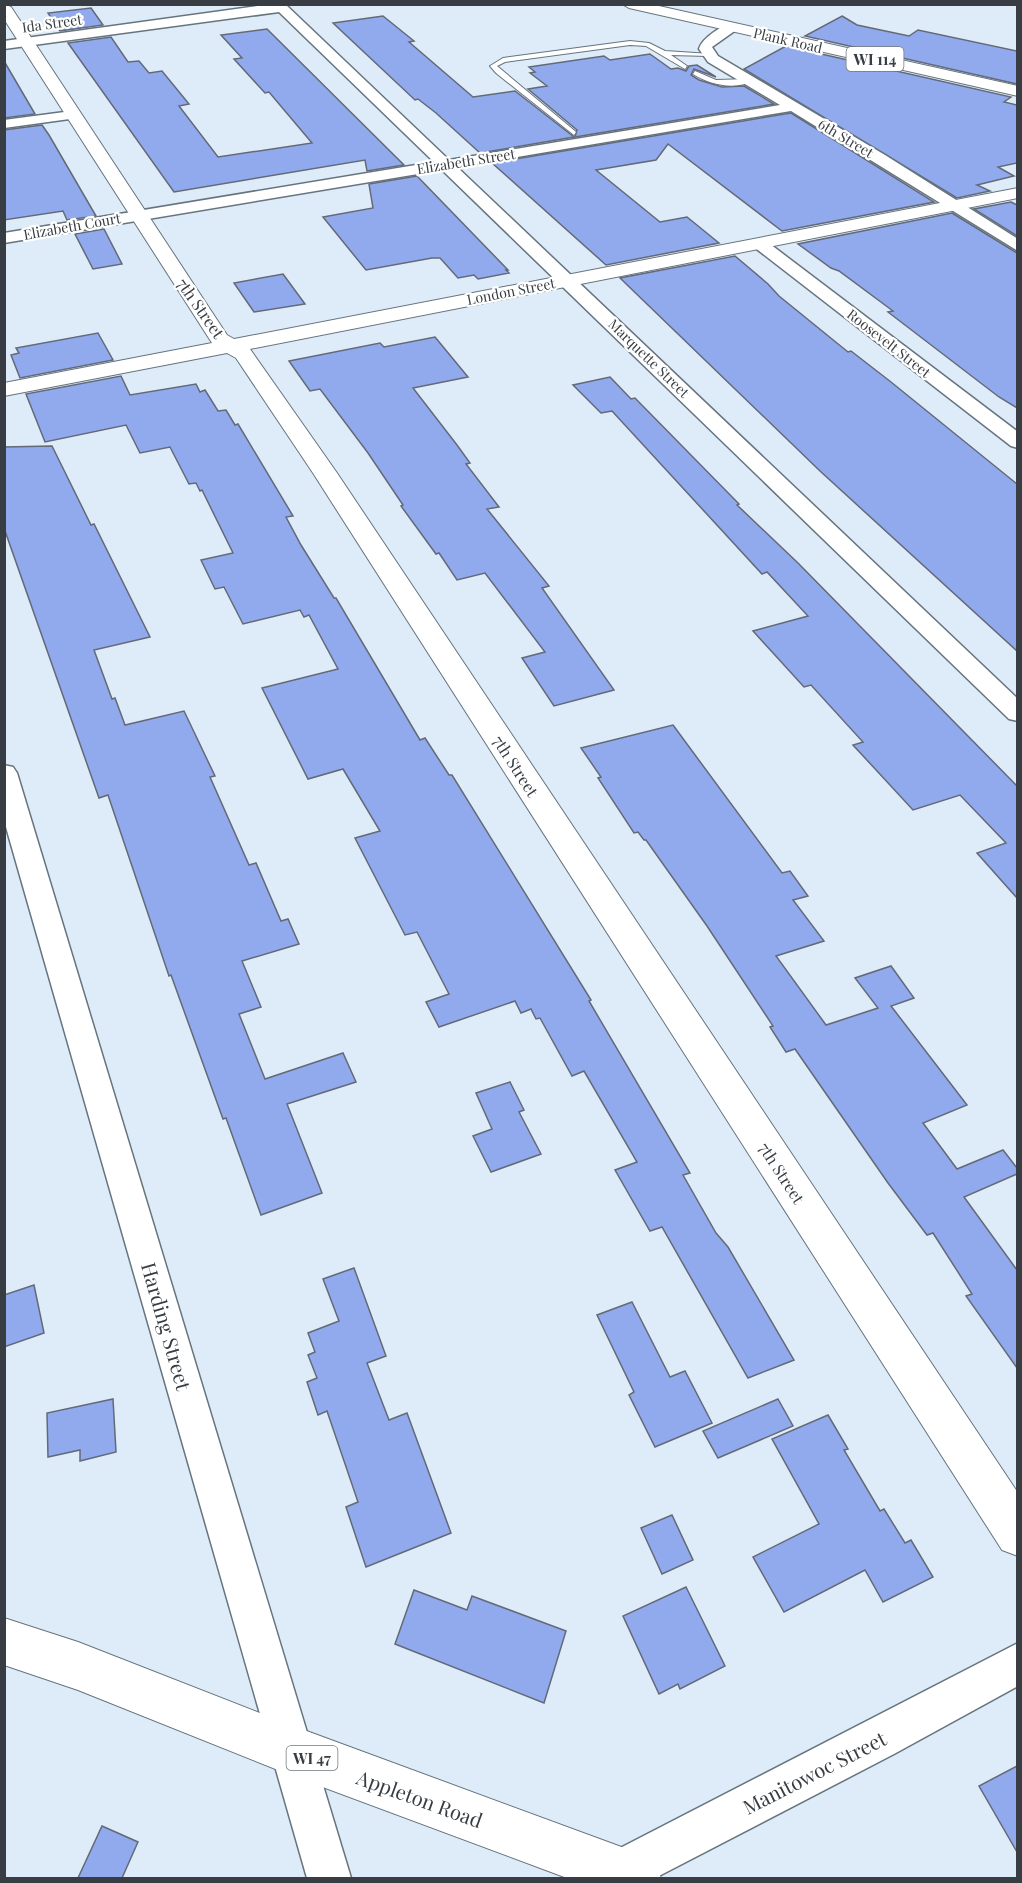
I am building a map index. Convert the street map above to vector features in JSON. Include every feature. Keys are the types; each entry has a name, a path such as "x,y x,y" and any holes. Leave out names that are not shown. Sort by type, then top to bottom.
{"street":[{"name":"Plank Road","path":"629,4 1017,91"},
{"name":"Ida Street","path":"4,45 280,6"},
{"name":"Marquette Street","path":"280,6 1017,713"},
{"name":"7th Street","path":"4,7 219,339 244,354 325,473 1017,1534"},
{"path":"708,54 705,49 711,40 732,27"},
{"name":"6th Street","path":"708,54 1017,246"},
{"name":"Elizabeth Street","path":"140,215 792,107"},
{"path":"4,124 72,115"},
{"name":"London Street","path":"4,390 1017,193"},
{"name":"Elizabeth Court","path":"4,238 140,215"},
{"name":"Roosevelt Street","path":"759,244 1017,442"},
{"name":"Harding Street","path":"7,794 329,1878"},
{"name":"Appleton Road","path":"4,1641 78,1666 293,1751 622,1876"},
{"name":"Manitowoc Street","path":"622,1876 1017,1663"}],"lane":[{"path":"574,132 493,66 503,60 621,43 648,44 685,67"},
{"path":"664,53 708,54"},
{"path":"696,73 709,82 717,84 750,81"}],"building":[{"path":"91,8 103,25 60,31 48,13"},
{"path":"383,16 414,41 409,42 473,97 515,91 574,137 480,153 436,113 418,99 415,100 333,23"},
{"path":"842,16 857,25 909,36 918,30 1017,51 1017,84 805,36"},
{"path":"267,29 404,165 367,171 365,160 174,192 68,43 111,37 128,62 139,61 149,73 162,71 189,104 179,106 218,157 312,143 269,92 265,93 234,59 242,58 221,35"},
{"path":"786,46 1011,97 1004,102 1017,105 1017,163 998,167 1014,176 977,185 990,191 957,198 744,69"},
{"path":"650,54 671,69 678,68 686,71 689,66 697,65 716,77 694,69 691,75 699,80 722,87 744,86 774,104 575,137 577,130 528,89 547,86 530,73 535,72 529,67 604,56 610,60"},
{"path":"4,61 35,114 4,118"},
{"path":"791,113 934,202 782,231 668,144 656,160 596,170 660,222 687,217 719,243 606,265 492,163"},
{"path":"42,125 96,216 67,220 63,211 4,220 4,130"},
{"path":"417,176 509,273 478,279 474,275 458,278 440,258 366,270 323,217 373,208 369,184"},
{"path":"1011,202 1017,205 1017,236 974,209"},
{"path":"952,213 1017,253 1017,408 999,397 888,312 893,311 798,244"},
{"path":"104,229 122,264 93,269 75,234"},
{"path":"735,256 779,296 848,352 851,351 891,382 1017,484 1017,651 820,471 620,278"},
{"path":"283,274 305,304 254,312 234,283"},
{"path":"98,333 113,360 20,378 11,355 19,353 16,348"},
{"path":"435,337 468,377 413,388 470,463 466,464 499,507 487,509 549,586 542,588 614,690 554,706 522,658 545,652 485,573 457,580 439,553 436,554 401,506 403,505 368,453 320,389 310,391 289,361 380,343 384,347"},
{"path":"121,376 130,395 196,384 200,392 205,390 218,411 226,410 235,425 238,424 293,516 286,517 301,545 336,598 420,740 425,738 449,775 452,775 591,1000 589,1001 690,1173 683,1175 794,1360 748,1378 662,1227 650,1231 615,1170 637,1162 584,1071 572,1076 540,1018 536,1019 531,1009 521,1013 515,1001 439,1027 426,1002 449,994 417,932 405,935 355,838 380,831 343,769 308,779 262,688 338,669 309,615 304,617 300,610 243,624 224,587 215,589 201,560 233,553 202,490 200,491 196,483 189,484 170,447 140,453 126,425 45,442 26,394"},
{"path":"610,377 631,399 635,398 739,504 737,505 798,563 1017,786 1017,898 977,853 1006,843 960,795 913,810 853,745 863,742 811,685 804,687 753,631 808,616 767,572 762,574 612,411 601,413 573,385"},
{"path":"52,446 150,637 94,650 112,699 115,698 125,725 184,711 215,776 210,777 249,865 256,863 281,921 288,919 299,944 242,961 261,1007 239,1014 265,1079 343,1053 356,1082 287,1104 322,1193 261,1215 226,1118 223,1119 171,975 169,976 108,795 99,798 4,528 4,447"},
{"path":"673,725 782,873 790,871 808,896 793,900 824,941 776,956 826,1025 878,1008 855,978 891,966 914,998 891,1006 967,1105 923,1123 957,1169 1003,1150 1017,1168 1017,1174 964,1197 1017,1270 1017,1368 966,1296 972,1294 933,1233 927,1235 888,1183 795,1049 786,1052 770,1027 773,1026 707,926 646,840 638,832 634,833 581,748"},
{"path":"510,1082 524,1110 519,1112 541,1154 491,1172 473,1136 492,1129 476,1093"},
{"path":"354,1268 386,1356 367,1363 389,1420 407,1413 451,1533 366,1567 346,1507 358,1502 327,1411 318,1415 307,1382 317,1378 308,1355 315,1352 308,1333 339,1321 323,1279"},
{"path":"34,1285 44,1333 4,1347 4,1295"},
{"path":"632,1302 670,1377 685,1371 712,1423 655,1447 629,1395 634,1392 597,1315"},
{"path":"113,1399 116,1452 80,1461 80,1450 48,1457 47,1413"},
{"path":"778,1399 793,1426 718,1458 703,1431"},
{"path":"828,1415 848,1449 844,1450 880,1511 884,1509 905,1543 911,1540 933,1577 883,1602 865,1570 784,1612 753,1557 819,1524 772,1439"},
{"path":"672,1515 693,1560 662,1574 641,1528"},
{"path":"686,1587 725,1666 680,1689 678,1684 659,1694 623,1616"},
{"path":"414,1590 467,1610 472,1596 566,1631 544,1703 395,1644"},
{"path":"1017,1766 1017,1852 979,1786"},
{"path":"102,1826 138,1842 122,1878 78,1878"}]}
